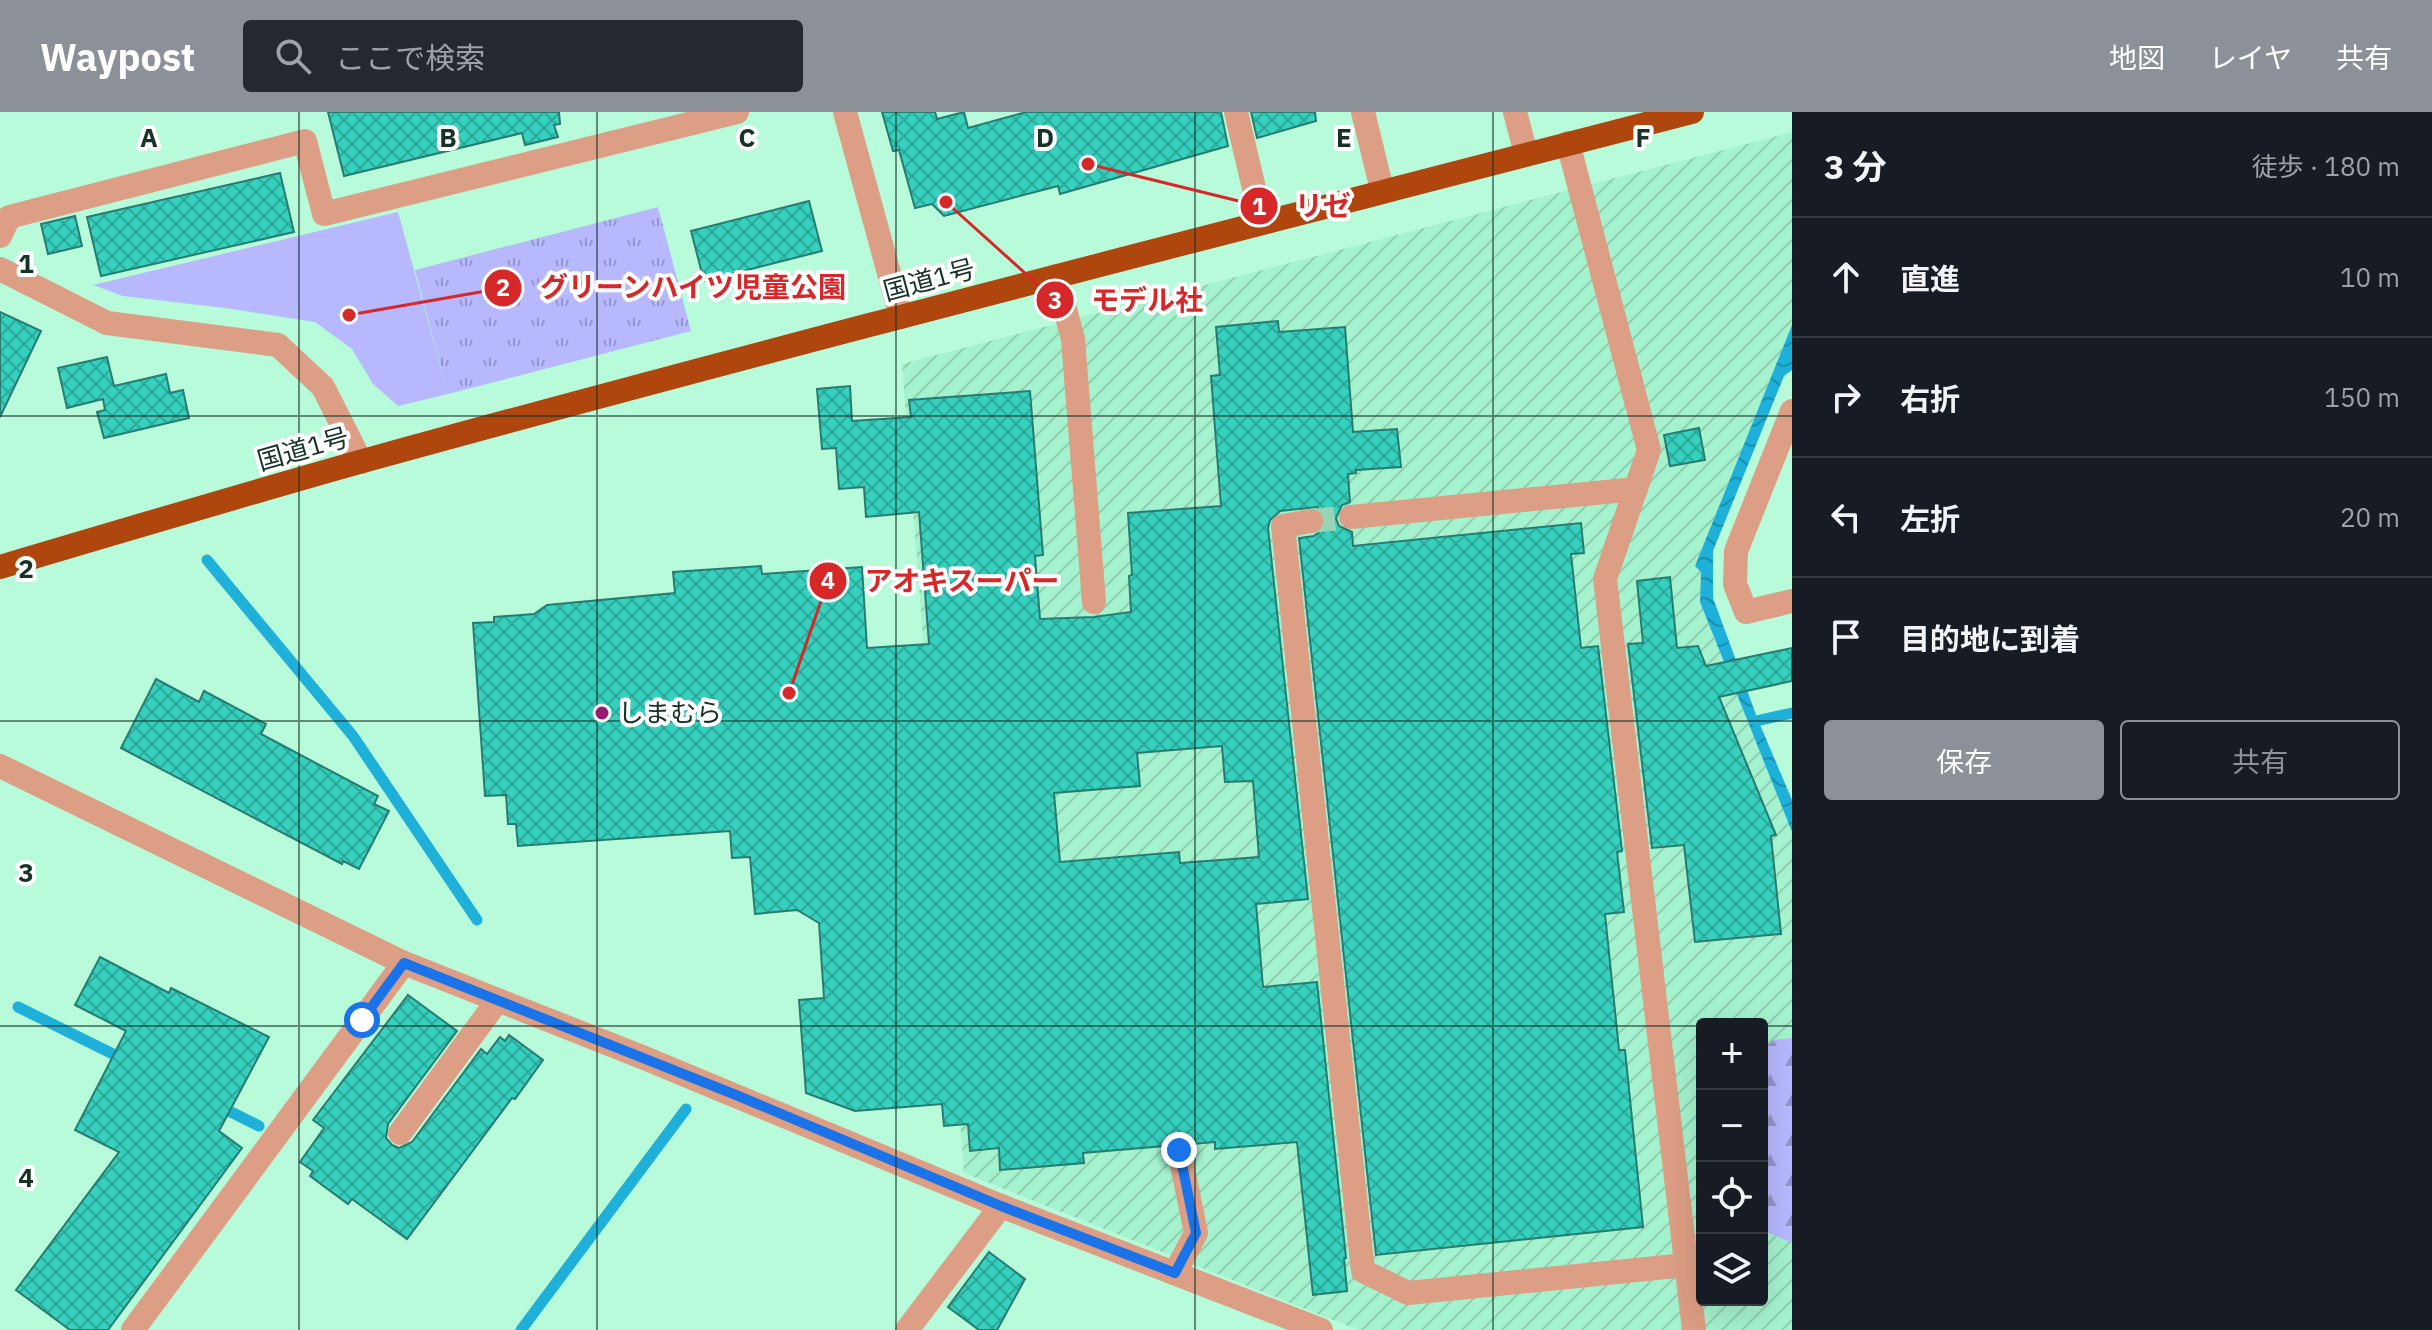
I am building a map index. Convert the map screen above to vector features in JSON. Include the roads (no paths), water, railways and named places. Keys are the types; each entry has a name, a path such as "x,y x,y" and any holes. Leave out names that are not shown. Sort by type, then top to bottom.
{"highway":[{"name":"国道1号","path":"0,567 361,462 1382,190 1692,112"}],"street":[{"path":"0,236 9,217 305,141 324,214 737,112"},
{"path":"845,112 901,317"},
{"path":"1236,112 1262,222"},
{"path":"1363,112 1382,190"},
{"path":"1515,112 1526,154"},
{"path":"1568,143 1649,450 1605,579 1694,1330"},
{"path":"0,269 107,323 278,345 323,387 361,462"},
{"path":"1056,276 1073,339 1094,602"},
{"path":"1792,411 1736,551 1735,584 1746,612 1792,601"},
{"path":"1351,517 1636,489"},
{"path":"1311,521 1283,526 1363,1271 1408,1293 1686,1265"},
{"path":"0,766 404,963 709,1084 1001,1206 1321,1330"},
{"path":"133,1330 404,963"},
{"path":"400,1133 498,1000"},
{"path":"1175,1273 1196,1233 1179,1150"},
{"path":"907,1330 1001,1206"}],"water":[{"path":"1792,325 1792,370 1784,376 1713,551 1713,598 1758,720 1792,800 1792,832 1700,602 1701,572 1695,566"}],"waterway":[{"path":"207,560 353,736 477,920"},
{"path":"1756,721 1792,713"},
{"path":"18,1007 125,1060"},
{"path":"219,1106 259,1126"},
{"path":"521,1330 686,1109"}],"tunnel":[{"path":"1311,521 1351,517"}],"place":[{"name":"リゼ","path":"1088,164"},
{"name":"モデル社","path":"946,202"},
{"name":"グリーンハイツ児童公園","path":"349,315"},
{"name":"アオキスーパー","path":"789,693"},
{"name":"しまむら","path":"602,713"}]}
